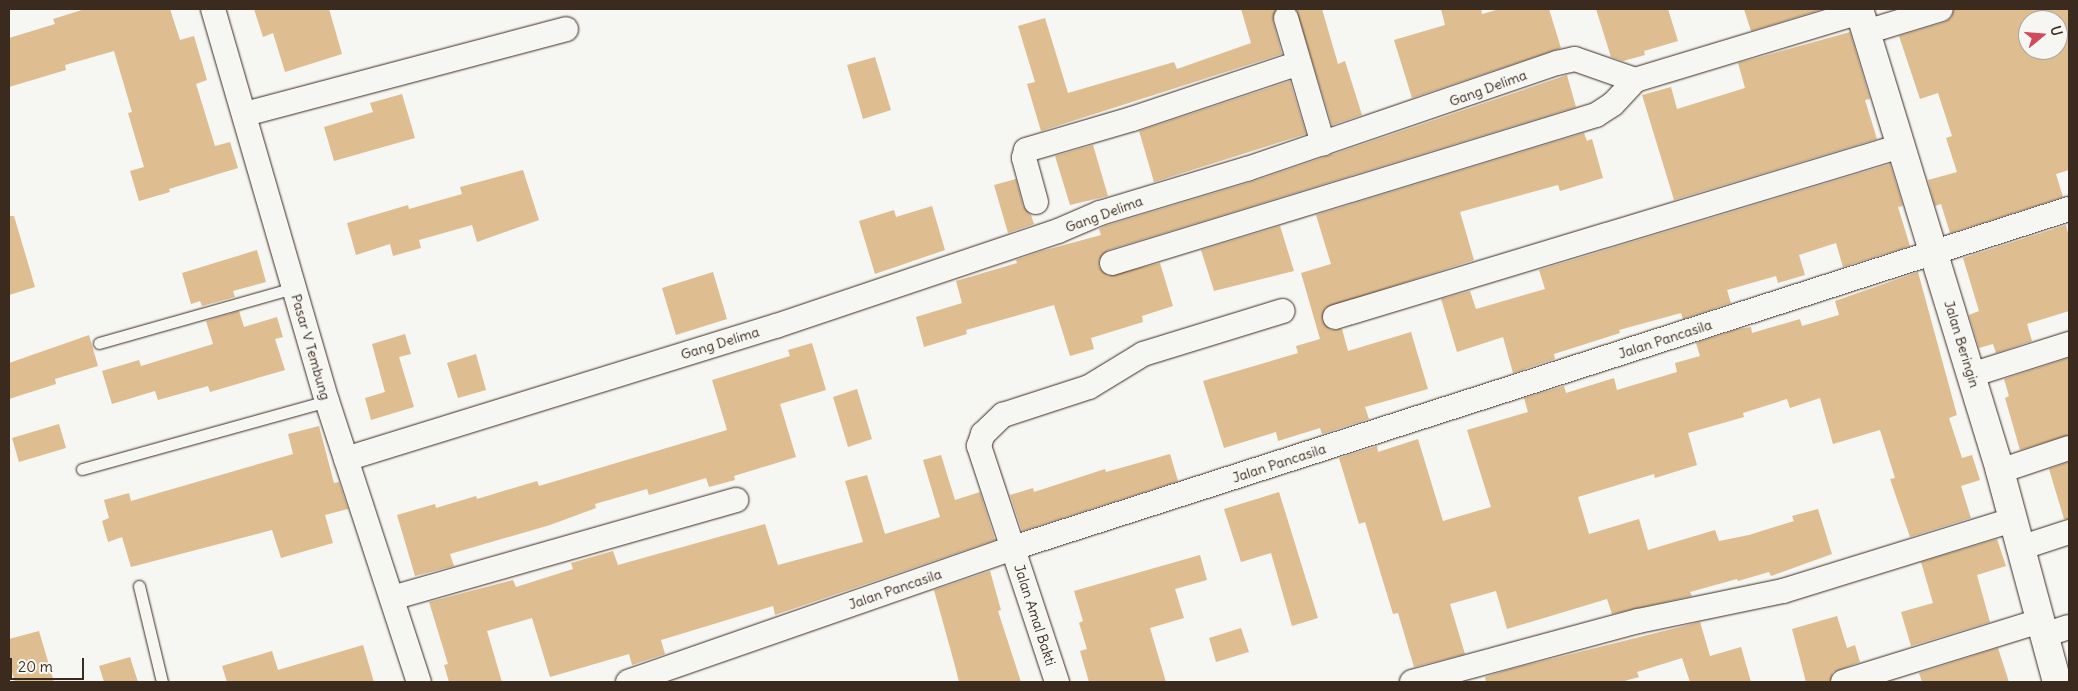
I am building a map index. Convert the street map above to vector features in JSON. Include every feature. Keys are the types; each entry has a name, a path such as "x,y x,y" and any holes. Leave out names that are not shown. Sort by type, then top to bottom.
{"street":[{"name":"Pasar V Tembung","path":"213,9 327,401 419,682"},
{"path":"1112,263 1596,115 1613,104 1634,80 1861,17 1941,9"},
{"name":"Jalan Beringin","path":"1861,17 2000,471 2056,682"},
{"path":"1286,18 1322,144"},
{"path":"245,114 566,30"},
{"name":"Gang Delima","path":"346,459 776,326 1058,231 1100,212 1322,144 1575,58 1634,80"},
{"path":"1036,202 1024,158 1026,150 1132,119 1299,63"},
{"path":"1335,317 1901,146"},
{"name":"Jalan Pancasila","path":"628,682 1013,548 2069,209"},
{"name":"Jalan Amal Bakti","path":"1057,682 979,446 982,434 1003,416 1089,387 1143,354 1283,311"},
{"path":"1971,375 2069,344"},
{"path":"2000,471 2069,448"},
{"path":"392,598 736,500"},
{"path":"1412,682 1638,621 1783,591 2012,520"},
{"path":"2020,548 2069,532"},
{"path":"1843,682 2042,628 2069,627"},
{"path":"2056,682 2069,678"}],"lane":[{"path":"99,343 294,288"},
{"path":"82,469 327,401"},
{"path":"139,586 162,682"}],"building":[{"path":"85,9 170,9 180,40 194,36 207,80 196,84 215,146 230,142 238,168 169,189 170,192 139,201 130,171 144,167 128,113 132,112 114,51 65,65 66,70 9,87 9,38 55,24 53,19"},
{"path":"254,9 329,9 342,54 285,72 273,33 263,37"},
{"path":"1241,9 1276,9 1273,21 1282,54 1041,131 1027,84 1035,82 1018,26 1045,18 1068,93 1174,62 1177,69 1251,43"},
{"path":"1296,9 1322,9 1338,64 1345,61 1362,115 1332,125"},
{"path":"1441,9 1481,9 1482,14 1500,9 1549,9 1561,48 1412,98 1394,40 1445,25"},
{"path":"1596,9 1668,9 1678,41 1644,51 1645,55 1623,61 1611,57"},
{"path":"1744,9 1823,9 1751,31"},
{"path":"1954,9 2069,9 2069,170 2056,174 2063,197 1950,233 1941,204 1935,206 1928,180 1957,172 1946,138 1952,136 1938,93 1920,99 1899,36 1945,22 1951,18"},
{"path":"1850,32 1870,99 1865,100 1877,139 1674,200 1642,95 1671,87 1677,109 1745,88 1738,63"},
{"path":"875,57 891,110 863,119 847,65"},
{"path":"1567,75 1576,107 1108,250 1099,260 1099,267 1108,276 1160,263 1173,306 1142,316 1143,322 1091,338 1094,349 1070,356 1054,305 966,330 967,334 924,347 916,317 962,303 956,281 1017,263 1016,260 1042,251 1101,235 1099,229 1105,226 1251,182"},
{"path":"1290,81 1306,134 1154,182 1139,131"},
{"path":"402,94 415,138 334,161 324,127 373,112 370,103"},
{"path":"1584,133 1587,141 1592,139 1603,178 1560,191 1558,185 1460,212 1474,260 1325,308 1322,321 1331,330 1342,329 1348,351 1411,332 1428,389 1365,407 1369,419 1322,434 1320,428 1278,441 1276,432 1224,448 1203,381 1298,353 1296,346 1320,339 1301,273 1331,264 1316,215"},
{"path":"1093,145 1108,196 1070,205 1055,156"},
{"path":"1890,164 1903,206 1898,207 1910,246 1843,267 1836,243 1799,255 1805,275 1778,283 1776,276 1727,290 1731,303 1683,319 1681,313 1619,330 1620,333 1554,354 1555,359 1513,373 1503,337 1457,352 1441,299 1470,291 1476,309 1545,289 1539,270"},
{"path":"523,170 539,220 477,242 472,225 419,240 421,248 393,256 390,244 356,255 347,223 408,205 409,209 462,194 460,187"},
{"path":"1016,179 1023,206 1031,215 1034,224 1008,233 994,185"},
{"path":"932,206 945,250 875,274 859,221 894,210 896,217"},
{"path":"9,216 14,216 35,287 9,295"},
{"path":"2066,225 2069,237 2069,311 2027,324 2032,341 1996,353 1993,344 1979,348 1969,315 1979,311 1963,258"},
{"path":"1280,226 1294,271 1214,291 1201,250"},
{"path":"257,250 266,282 233,291 235,297 202,306 200,301 191,304 182,273"},
{"path":"713,272 727,319 676,335 662,288"},
{"path":"1918,272 1957,415 1949,418 1962,458 1972,455 1980,480 1961,486 1971,518 1910,537 1890,479 1895,478 1880,430 1833,444 1820,398 1790,408 1787,399 1743,413 1744,417 1688,433 1697,465 1655,478 1654,474 1578,497 1589,534 1639,519 1648,550 1715,530 1719,541 1749,535 1794,521 1792,516 1818,509 1832,554 1771,576 1769,572 1690,592 1692,596 1612,614 1607,599 1507,629 1496,591 1450,604 1465,654 1414,667 1398,613 1393,614 1365,522 1359,524 1339,458 1377,446 1378,452 1418,439 1443,521 1491,507 1467,430 1528,412 1524,398 1564,386 1566,393 1614,378 1617,390 1677,372 1675,363 1700,356 1696,343 1739,329 1751,327 1752,333 1800,319 1802,326 1839,315 1835,301"},
{"path":"239,311 244,327 277,317 283,337 275,339 285,370 210,392 208,386 158,400 155,391 112,404 102,371 139,360 141,366 213,344 206,321"},
{"path":"405,334 411,354 399,357 414,407 371,420 365,398 385,392 372,344"},
{"path":"89,335 98,366 55,379 56,384 9,399 9,363"},
{"path":"812,343 826,390 780,404 796,457 734,476 735,480 709,487 706,478 649,495 647,489 595,504 596,508 550,525 450,554 454,566 415,576 397,515 435,504 436,508 476,496 477,499 537,481 539,486 727,430 712,380 790,356 788,350"},
{"path":"476,354 486,390 458,398 447,363"},
{"path":"2069,358 2069,435 2020,450 2005,398 2009,396 2004,379"},
{"path":"857,389 872,439 848,447 833,397"},
{"path":"59,424 66,448 19,462 12,438"},
{"path":"319,426 334,483 339,482 348,509 325,515 333,543 281,558 272,530 131,567 122,537 108,542 102,521 109,518 104,500 129,493 131,501 293,454 288,434"},
{"path":"1170,454 1178,481 1022,531 1010,495 1033,488 1034,492 1105,469 1106,472"},
{"path":"941,455 955,500 980,492 995,540 775,615 773,606 661,640 665,654 632,665 629,654 550,677 532,618 487,631 502,682 449,682 444,665 448,664 429,602 513,580 516,587 573,569 571,563 613,551 618,565 765,524 778,565 863,542 845,481 867,475 885,534 940,517 923,460"},
{"path":"2069,462 2069,519 2064,519 2049,469"},
{"path":"1279,492 1318,618 1292,626 1271,553 1241,562 1224,509"},
{"path":"1997,539 2006,566 1977,575 1990,622 1911,646 1901,612 1933,603 1921,562"},
{"path":"1200,555 1207,580 1175,589 1184,618 1150,628 1166,682 1089,682 1080,651 1087,649 1079,623 1083,621 1074,591"},
{"path":"990,571 1001,610 998,611 1021,682 959,682 934,590"},
{"path":"1837,616 1847,648 1855,645 1860,662 1833,672 1830,682 1806,682 1792,629"},
{"path":"1700,622 1710,656 1741,647 1751,682 1690,682 1682,658 1637,672 1639,677 1621,682 1486,682 1485,677 1511,669"},
{"path":"1241,628 1249,652 1216,662 1209,638"},
{"path":"39,631 54,682 15,682 9,662 9,639"},
{"path":"363,645 374,682 227,682 222,666 272,651 278,670"},
{"path":"1998,648 2009,682 1922,682 1919,673"},
{"path":"130,657 138,682 104,682 99,666"}]}
